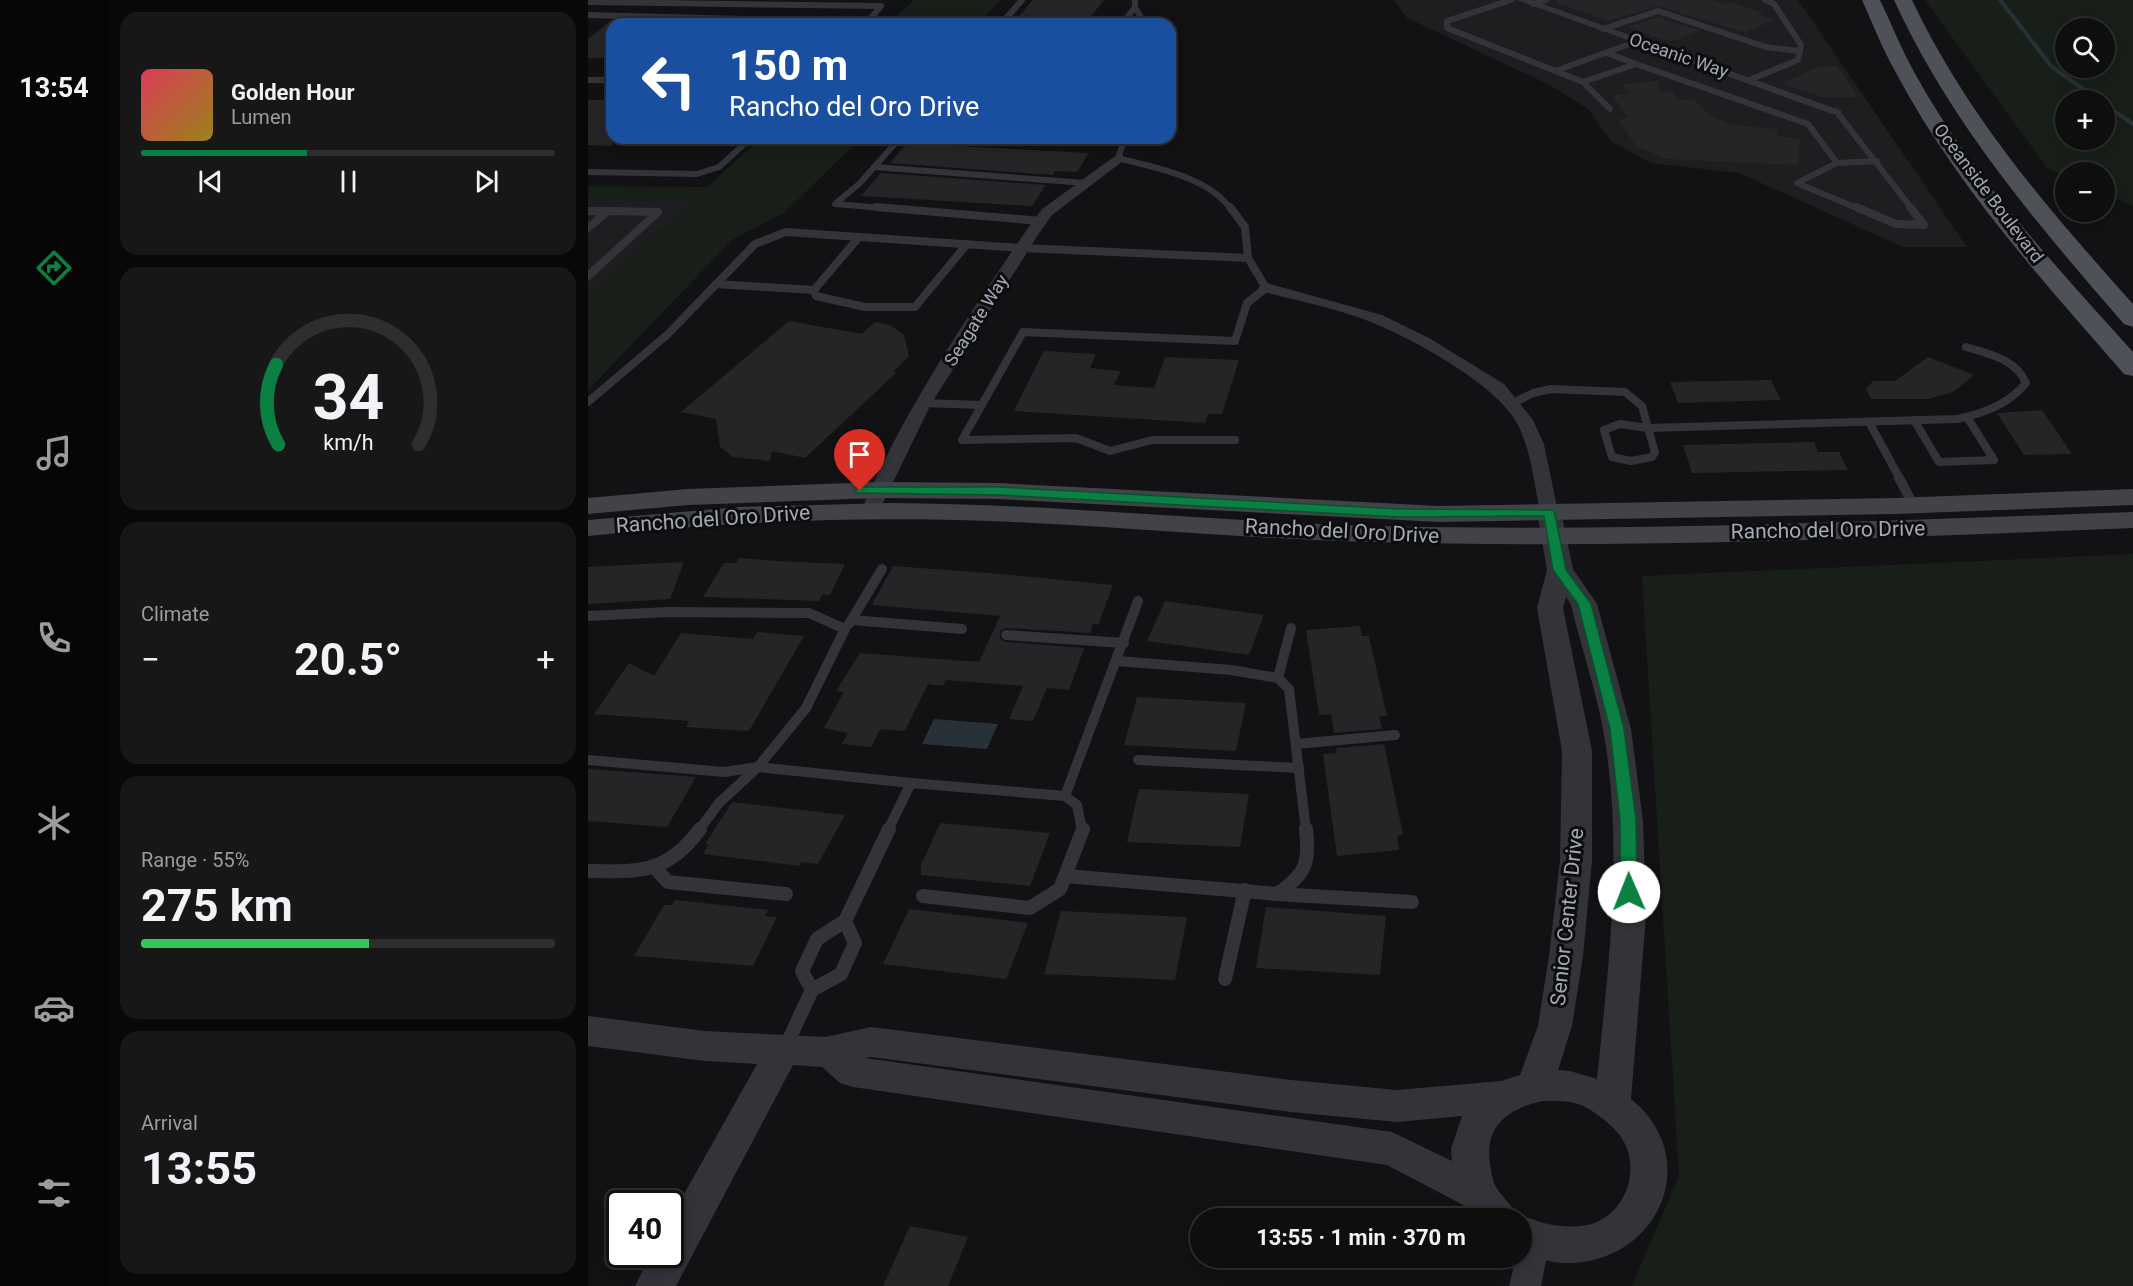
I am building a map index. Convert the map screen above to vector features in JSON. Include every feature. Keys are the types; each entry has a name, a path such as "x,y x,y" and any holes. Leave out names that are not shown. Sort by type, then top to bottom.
{"main road":[{"name":"Oceanside Boulevard","path":"1871,0 1904,71 1955,152 2048,272 2133,368"},
{"name":"Oceanside Boulevard","path":"1903,0 1936,68 1982,136 2021,188 2133,320"},
{"name":"Rancho del Oro Drive","path":"588,506 688,497 874,501 990,513 1366,534 2133,497"},
{"name":"Rancho del Oro Drive","path":"588,528 874,501"},
{"name":"Rancho del Oro Drive","path":"1551,524 1906,528 2133,520"}],"street":[{"name":"Oceanic Way","path":"1527,2 1836,111"},
{"name":"Seagate Way","path":"874,501 899,445 923,403 1041,221 1118,158"},
{"path":"1266,288 1376,318 1423,341 1498,388 1513,403 1535,444 1551,524"},
{"name":"Senior Center Drive","path":"1551,524 1560,570 1584,604 1617,729 1628,820 1630,916 1613,1103"},
{"name":"Senior Center Drive","path":"1519,1091 1555,1026 1566,956 1576,860 1577,751 1550,608 1560,570"},
{"path":"588,1030 705,1046 829,1052 871,1042 1291,1096 1397,1106 1576,1086 1613,1103 1634,1125 1647,1151 1650,1179 1642,1206 1624,1228 1598,1242 1567,1247 1532,1238"},
{"path":"655,1286 784,1049"},
{"path":"829,1052 854,1072 1392,1149 1489,1206"},
{"path":"1489,1206 1472,1172 1470,1150 1476,1130 1486,1111 1519,1091"},
{"path":"1525,1286 1526,1268"}],"lane":[{"path":"871,18 888,0"},
{"path":"1006,18 1022,0"},
{"path":"1511,0 1447,21 1447,28 1583,82 1610,109"},
{"path":"1527,2 1546,0"},
{"path":"1749,80 1798,60 1800,51 1801,45 1774,4 1764,0"},
{"path":"588,24 621,1"},
{"path":"588,2 881,6"},
{"path":"1126,18 1135,3"},
{"path":"1135,3 1142,18"},
{"path":"1603,29 1658,11 1766,47 1800,51"},
{"path":"588,15 700,18"},
{"path":"1555,71 1638,41"},
{"path":"1607,52 1808,124 1837,163"},
{"path":"1583,82 1636,64"},
{"path":"588,80 606,80"},
{"path":"1836,111 1877,161 1924,225 1896,224 1797,183 1837,163 1877,161"},
{"path":"588,172 697,174 719,167 744,144"},
{"path":"895,144 835,204 1041,221"},
{"path":"1123,144 1118,158 1183,176 1224,199 1245,227 1248,258 1266,288 1247,303 1235,341 1023,332 962,440 1076,438 1110,451 1152,440 1235,440"},
{"path":"874,167 1086,183"},
{"path":"588,211 658,212 588,276"},
{"path":"588,228 608,212"},
{"path":"588,402 668,334 755,244 786,232 1022,248 1248,258"},
{"path":"814,290 859,237"},
{"path":"814,290 816,296 840,306 877,310 915,307 967,244"},
{"path":"716,284 814,290"},
{"path":"1513,403 1551,389 1616,389 1635,398 1642,406 1649,428 1655,452 1652,457 1617,460 1612,457 1604,430 1620,424 1649,428 1967,417 2021,392 2026,383 2021,372 2008,363 1966,347"},
{"path":"923,403 982,405"},
{"path":"1914,420 1939,462 1994,460 1967,417"},
{"path":"1869,422 1914,506"},
{"path":"588,871 636,872 654,867 685,849 719,803 758,767 806,708 848,624 882,569"},
{"path":"1065,796 1138,601"},
{"path":"588,616 668,612 809,613 848,624 962,629"},
{"path":"1278,678 1291,628"},
{"path":"1006,635 1124,643"},
{"path":"1117,662 1231,670 1278,678 1289,689 1308,855 1296,881 1277,894"},
{"path":"1296,744 1395,735"},
{"path":"588,760 724,772 758,767 1065,796 1077,805 1083,829 1066,876 1060,889 1030,908 923,896"},
{"path":"1138,760 1299,768"},
{"path":"812,990 801,971 817,939 845,921 911,783"},
{"path":"654,867 668,882 786,894"},
{"path":"1066,876 1277,894 1412,902"},
{"path":"1225,979 1245,890"},
{"path":"784,1049 812,990 841,974 855,943 845,921"}],"shaded area":[{"path":"914,0 1001,0 983,18 894,18"},
{"path":"1394,0 1798,0 1967,247 1903,247 1739,173 1651,163 1611,141 1588,109 1548,84 1407,18"},
{"path":"1925,0 2133,0 2133,206 2115,198 2115,162 2055,162 2055,172 2047,168"},
{"path":"755,144 855,144 784,213 733,239 588,390 588,295 691,202 588,199 588,186 707,187"},
{"path":"588,199 692,201 588,295"},
{"path":"2133,554 2133,1286 1632,1286 1679,1176 1642,576"},
{"path":"934,719 998,724 987,749 922,744"}],"building":[{"path":"1033,0 1104,0 1090,18 1017,18"},
{"path":"1557,0 1713,0 1726,4 1731,2 1765,13 1759,15 1776,20 1745,32 1657,6 1609,21 1556,3"},
{"path":"1658,17 1701,31 1670,42 1626,27"},
{"path":"606,24 606,58 588,58 588,39"},
{"path":"1819,66 1837,66 1858,97 1823,97 1782,84"},
{"path":"1658,81 1660,93 1673,92 1678,100 1694,99 1710,116 1733,125 1777,129 1777,136 1800,139 1798,165 1665,159 1636,146 1618,119 1628,118 1612,95 1631,94 1621,84"},
{"path":"588,100 606,100 606,144 612,144 612,146 588,145"},
{"path":"906,144 956,144 955,146 1089,153 1077,172 1055,171 1053,175 890,163"},
{"path":"881,173 1046,185 1032,206 861,196"},
{"path":"789,321 862,334 875,322 890,325 904,335 909,356 893,372 896,373 805,458 772,451 770,461 733,457 720,447 716,419 681,412"},
{"path":"1044,351 1096,354 1090,368 1121,371 1114,385 1154,388 1165,357 1239,360 1222,414 1208,414 1205,423 1014,411"},
{"path":"1928,357 1974,375 1953,392 1928,399 1871,399 1866,389 1873,381 1895,381"},
{"path":"1771,380 1781,400 1678,403 1670,382"},
{"path":"2042,410 2072,454 2024,455 1997,413"},
{"path":"1814,442 1818,452 1839,452 1848,470 1692,473 1683,445"},
{"path":"739,558 845,564 830,595 823,594 819,601 703,597 724,563 736,563"},
{"path":"684,562 670,599 588,604 588,567"},
{"path":"893,566 1113,585 1098,625 1093,624 1090,633 1006,628 1000,631 1000,639 1005,642 1084,648 1069,690 1047,688 1033,721 1009,719 1023,686 946,680 943,686 928,684 905,731 880,729 871,747 842,744 848,733 824,728 844,692 836,691 860,653 979,662 1000,616 872,605"},
{"path":"1165,601 1264,615 1249,655 1147,641"},
{"path":"1360,626 1362,636 1369,636 1387,716 1379,716 1382,729 1334,733 1331,714 1319,715 1306,630"},
{"path":"757,632 804,636 749,731 686,727 689,721 594,714 629,663 654,676 681,633 753,639"},
{"path":"1137,697 1246,703 1236,751 1124,745"},
{"path":"1384,744 1403,834 1397,836 1399,850 1337,856 1323,754 1337,753 1336,748"},
{"path":"588,769 696,777 667,827 588,821"},
{"path":"1139,789 1249,794 1240,847 1127,842"},
{"path":"732,802 845,815 818,864 800,862 800,866 703,854 709,844 705,844"},
{"path":"940,823 1050,833 1030,886 921,875 921,865"},
{"path":"675,900 768,910 765,916 777,917 753,966 634,956 664,905 672,905"},
{"path":"1266,907 1386,916 1380,975 1256,968"},
{"path":"909,909 1028,923 1006,979 883,964"},
{"path":"1061,911 1187,917 1175,980 1044,974"},
{"path":"910,1226 968,1237 948,1286 883,1286"}],"waterway":[{"path":"2000,0 2052,67 2085,90"},
{"path":"2115,112 2133,124"}],"route":[{"path":"860,491 999,491 1399,513 1550,513 1560,570 1584,604 1617,729 1628,820 1629,892"}]}
